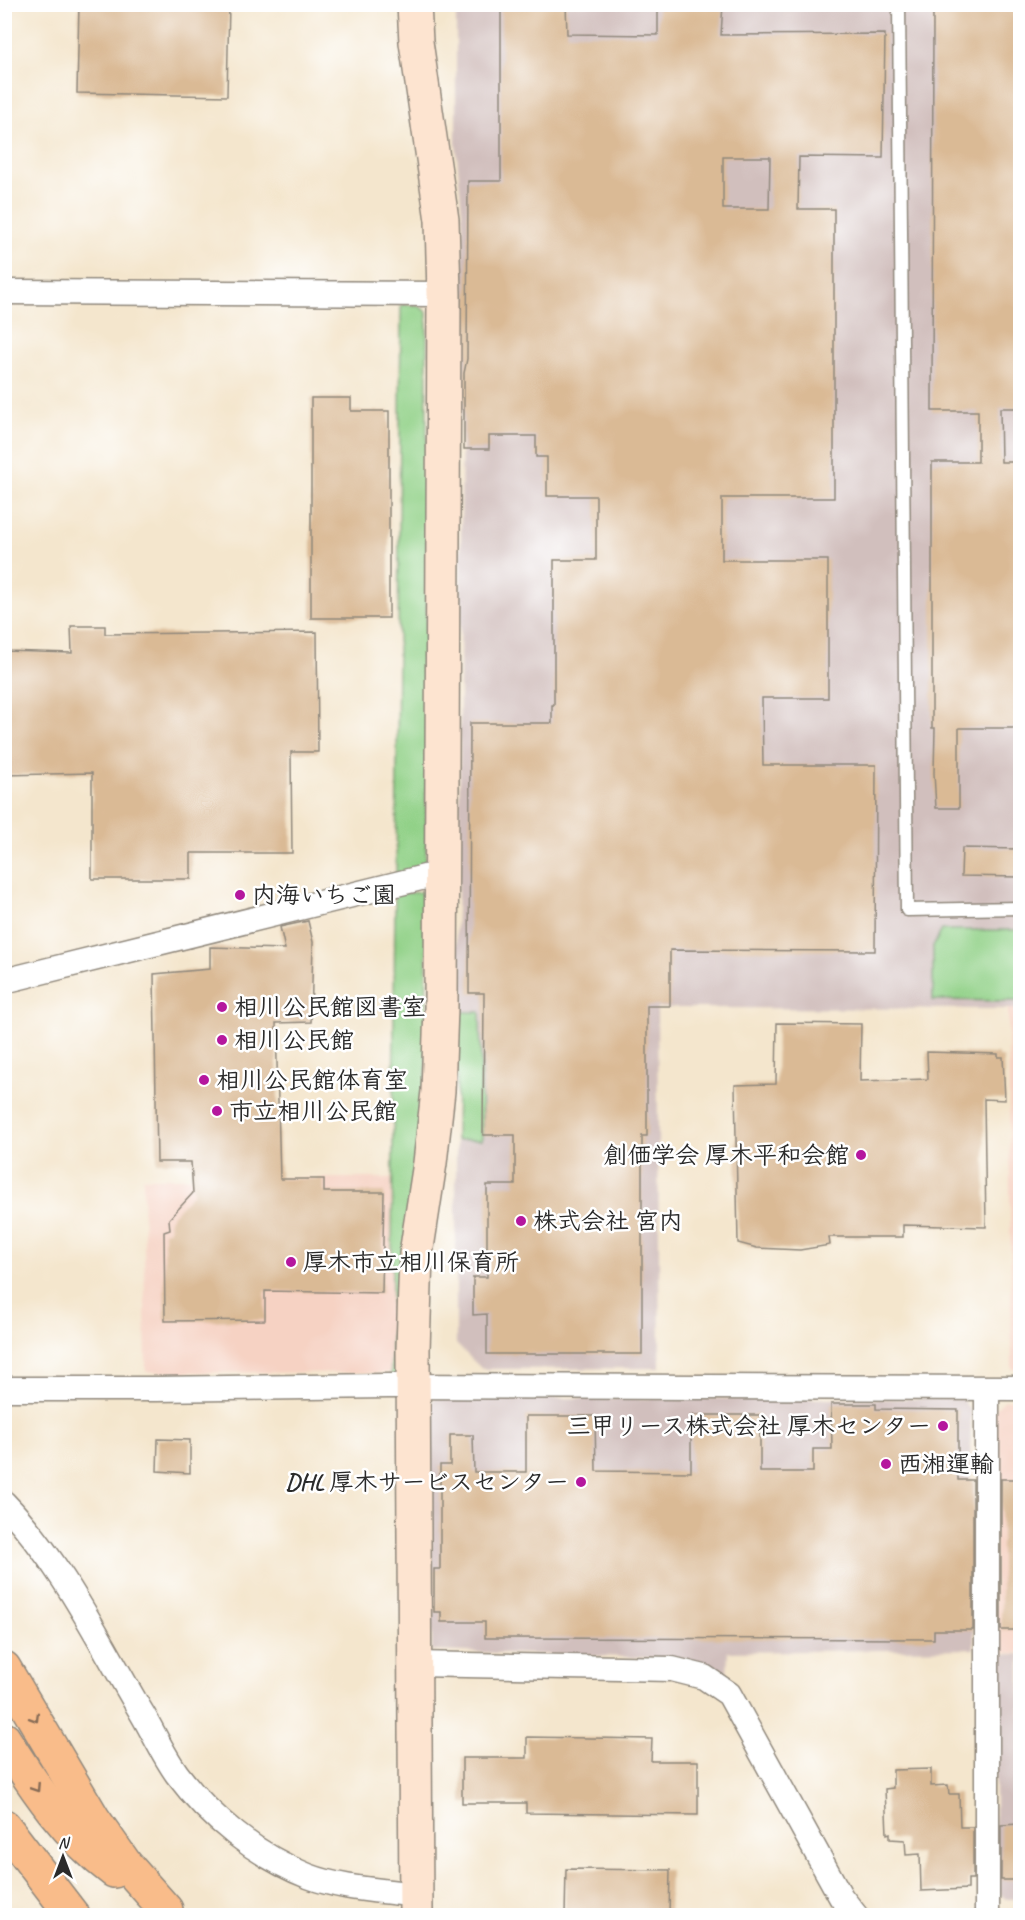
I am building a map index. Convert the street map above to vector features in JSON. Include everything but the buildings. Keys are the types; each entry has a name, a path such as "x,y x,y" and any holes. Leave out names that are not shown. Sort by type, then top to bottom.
{"highway":[{"path":"4,1668 93,1818 126,1865 171,1913"},
{"path":"4,1739 40,1795 71,1832 110,1868 171,1913"},
{"path":"4,1826 73,1916"},
{"path":"4,1855 73,1916"}],"street":[{"path":"4,1503 27,1526 55,1565 176,1772 216,1817 275,1861 310,1876 416,1905 413,1386 416,1254 438,1091 441,1008 444,294 442,220 416,42 414,4"},
{"path":"4,292 444,294"},
{"path":"4,981 441,873"},
{"path":"4,1389 413,1386 1020,1388"},
{"path":"987,1389 987,1916"},
{"path":"415,1664 672,1669 704,1677 729,1694 841,1897 856,1916"}],"lane":[{"path":"899,4 907,910 1020,908"}],"shaded area":[{"path":"456,5 1020,5 1020,1009 657,1008 660,1368 482,1369 456,1344 456,932 459,873 463,223 456,143"},
{"path":"1008,1009 1020,1009 1020,1369 1012,1369"},
{"path":"143,1178 392,1178 390,1373 146,1372"},
{"path":"435,1398 962,1399 971,1412 970,1478 974,1482 974,1649 728,1652 727,1673 687,1659 432,1651 430,1404"},
{"path":"1005,1400 1020,1400 1020,1653 995,1653 995,1409"},
{"path":"995,1654 1020,1654 1020,1899 1006,1899 995,1890"}],"green space":[{"path":"401,305 417,305 427,312 426,869 396,875"},
{"path":"427,893 426,1116 401,1376 391,1380 395,894"},
{"path":"942,930 1020,930 1020,1001 933,1000 933,946"},
{"path":"458,1012 480,1012 482,1140 456,1140"}],"place":[{"name":"内海いちご園","path":"240,895"},
{"name":"相川公民館図書室","path":"222,1007"},
{"name":"相川公民館","path":"222,1040"},
{"name":"相川公民館体育室","path":"204,1080"},
{"name":"市立相川公民館","path":"217,1111"},
{"name":"創価学会 厚木平和会館","path":"861,1155"},
{"name":"株式会社 宮内","path":"521,1221"},
{"name":"厚木市立相川保育所","path":"291,1262"},
{"name":"三甲リース株式会社 厚木センター","path":"943,1426"},
{"name":"西湘運輸","path":"886,1464"},
{"name":"DHL 厚木サービスセンター","path":"581,1482"}]}
